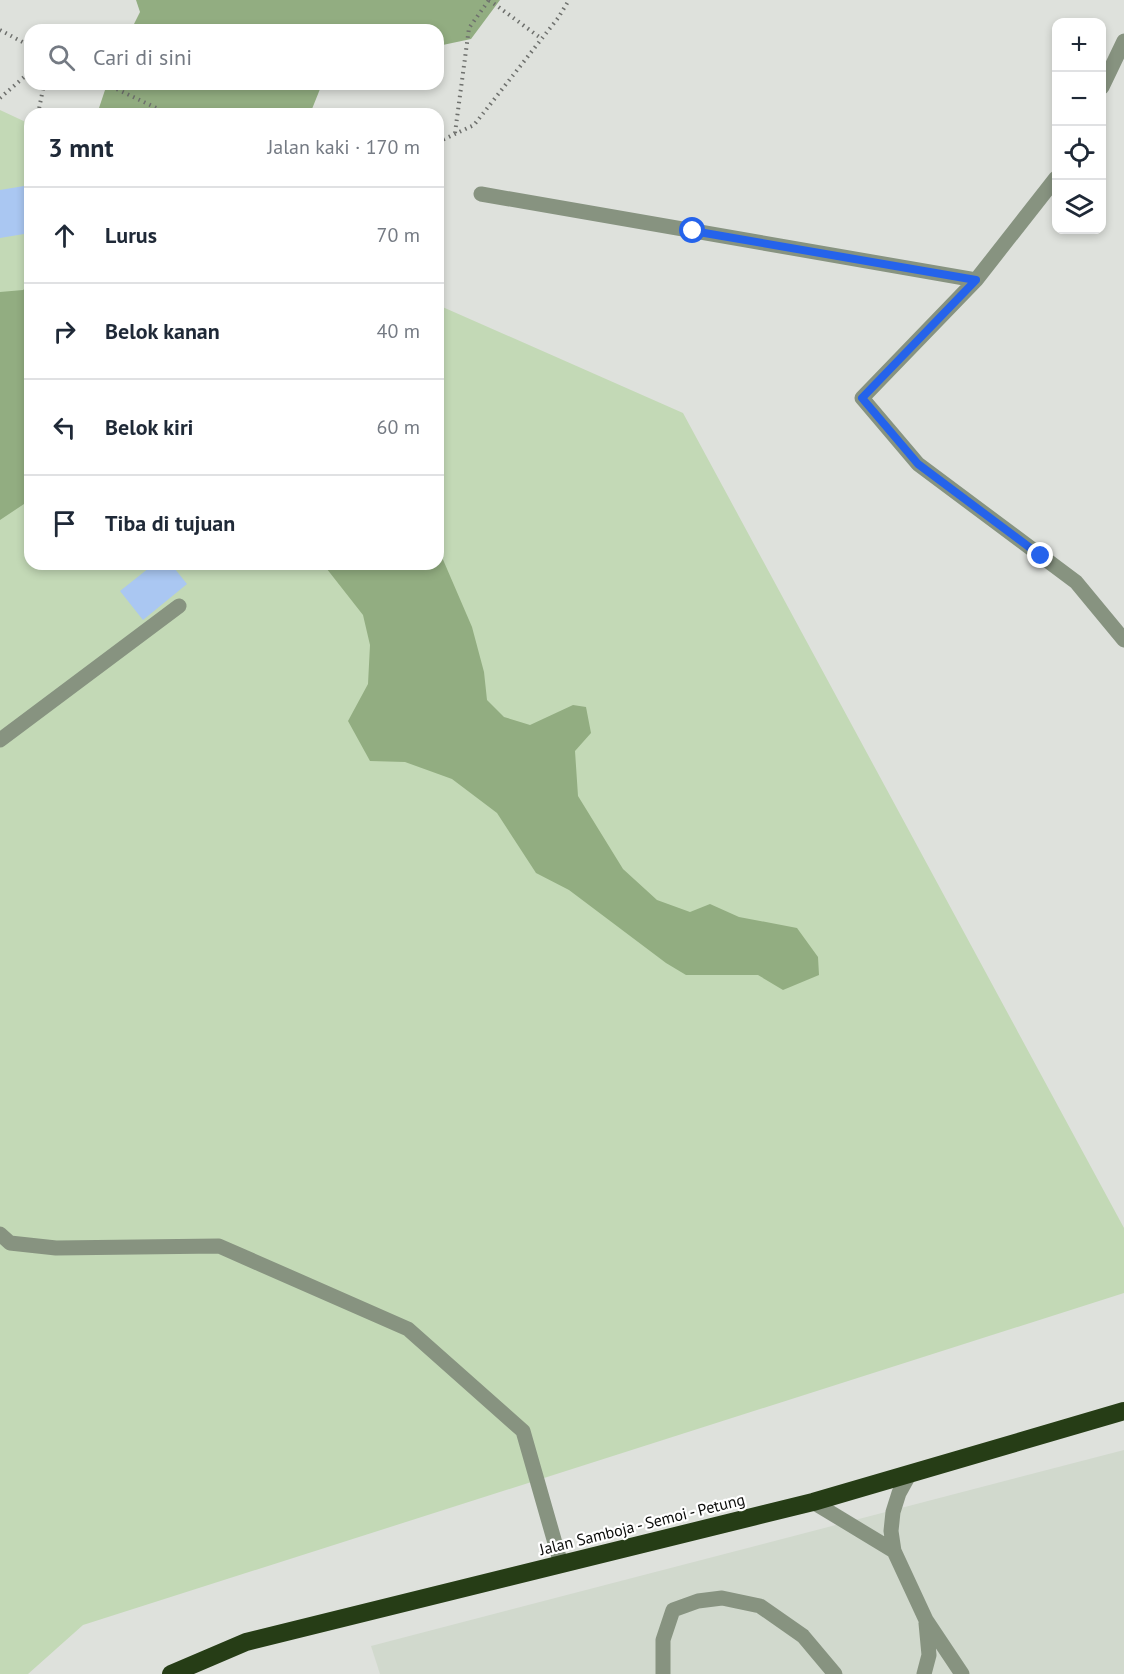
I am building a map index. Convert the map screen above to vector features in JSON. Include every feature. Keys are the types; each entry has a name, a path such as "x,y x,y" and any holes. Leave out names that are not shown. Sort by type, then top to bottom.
{"highway":[{"name":"Jalan Samboja - Semoi - Petung","path":"171,1674 246,1642 813,1502 1124,1411"}],"street":[{"path":"1106,77 1124,41"},
{"path":"1054,180 976,280 862,398 918,464 1076,582 1124,639"},
{"path":"481,194 976,280"},
{"path":"0,740 179,606"},
{"path":"0,1234 10,1244 56,1248 219,1246 408,1329 523,1431 561,1564"},
{"path":"909,1475 899,1493 893,1512 891,1532 894,1551 926,1620 962,1674"},
{"path":"813,1502 894,1551"},
{"path":"663,1674 663,1640 673,1610 698,1601 722,1598 760,1606 802,1636 835,1674"},
{"path":"924,1674 929,1655 926,1620"}],"path":[{"path":"454,134 469,28 489,0 542,39"},
{"path":"444,139 474,124 542,39 569,0"},
{"path":"0,30 24,43"},
{"path":"0,98 24,77"},
{"path":"39,108 43,90"},
{"path":"119,90 156,108"}],"shaded area":[{"path":"136,0 500,0 471,39 444,45 444,24 134,24 140,12"},
{"path":"105,90 320,90 312,108 99,108"},
{"path":"0,110 24,121 24,570 444,570 444,308 683,413 1124,1228 1124,1293 83,1625 28,1674 0,1674"},
{"path":"23,290 24,504 0,520 0,292"},
{"path":"444,562 472,627 484,672 487,700 504,717 530,725 573,705 586,707 591,733 575,751 578,796 623,869 657,900 690,912 710,904 739,917 797,928 818,957 819,975 783,990 758,975 686,975 666,963 569,890 536,873 497,813 452,779 405,762 370,761 348,721 368,684 370,645 363,615 328,570 444,570"},
{"path":"1124,1450 1124,1674 380,1674 371,1646"}],"building":[{"path":"24,186 24,234 0,238 0,190"},
{"path":"146,570 176,570 187,584 143,620 120,591"}],"route":[{"path":"693,231 976,280 862,398 918,464 1041,556"}]}
